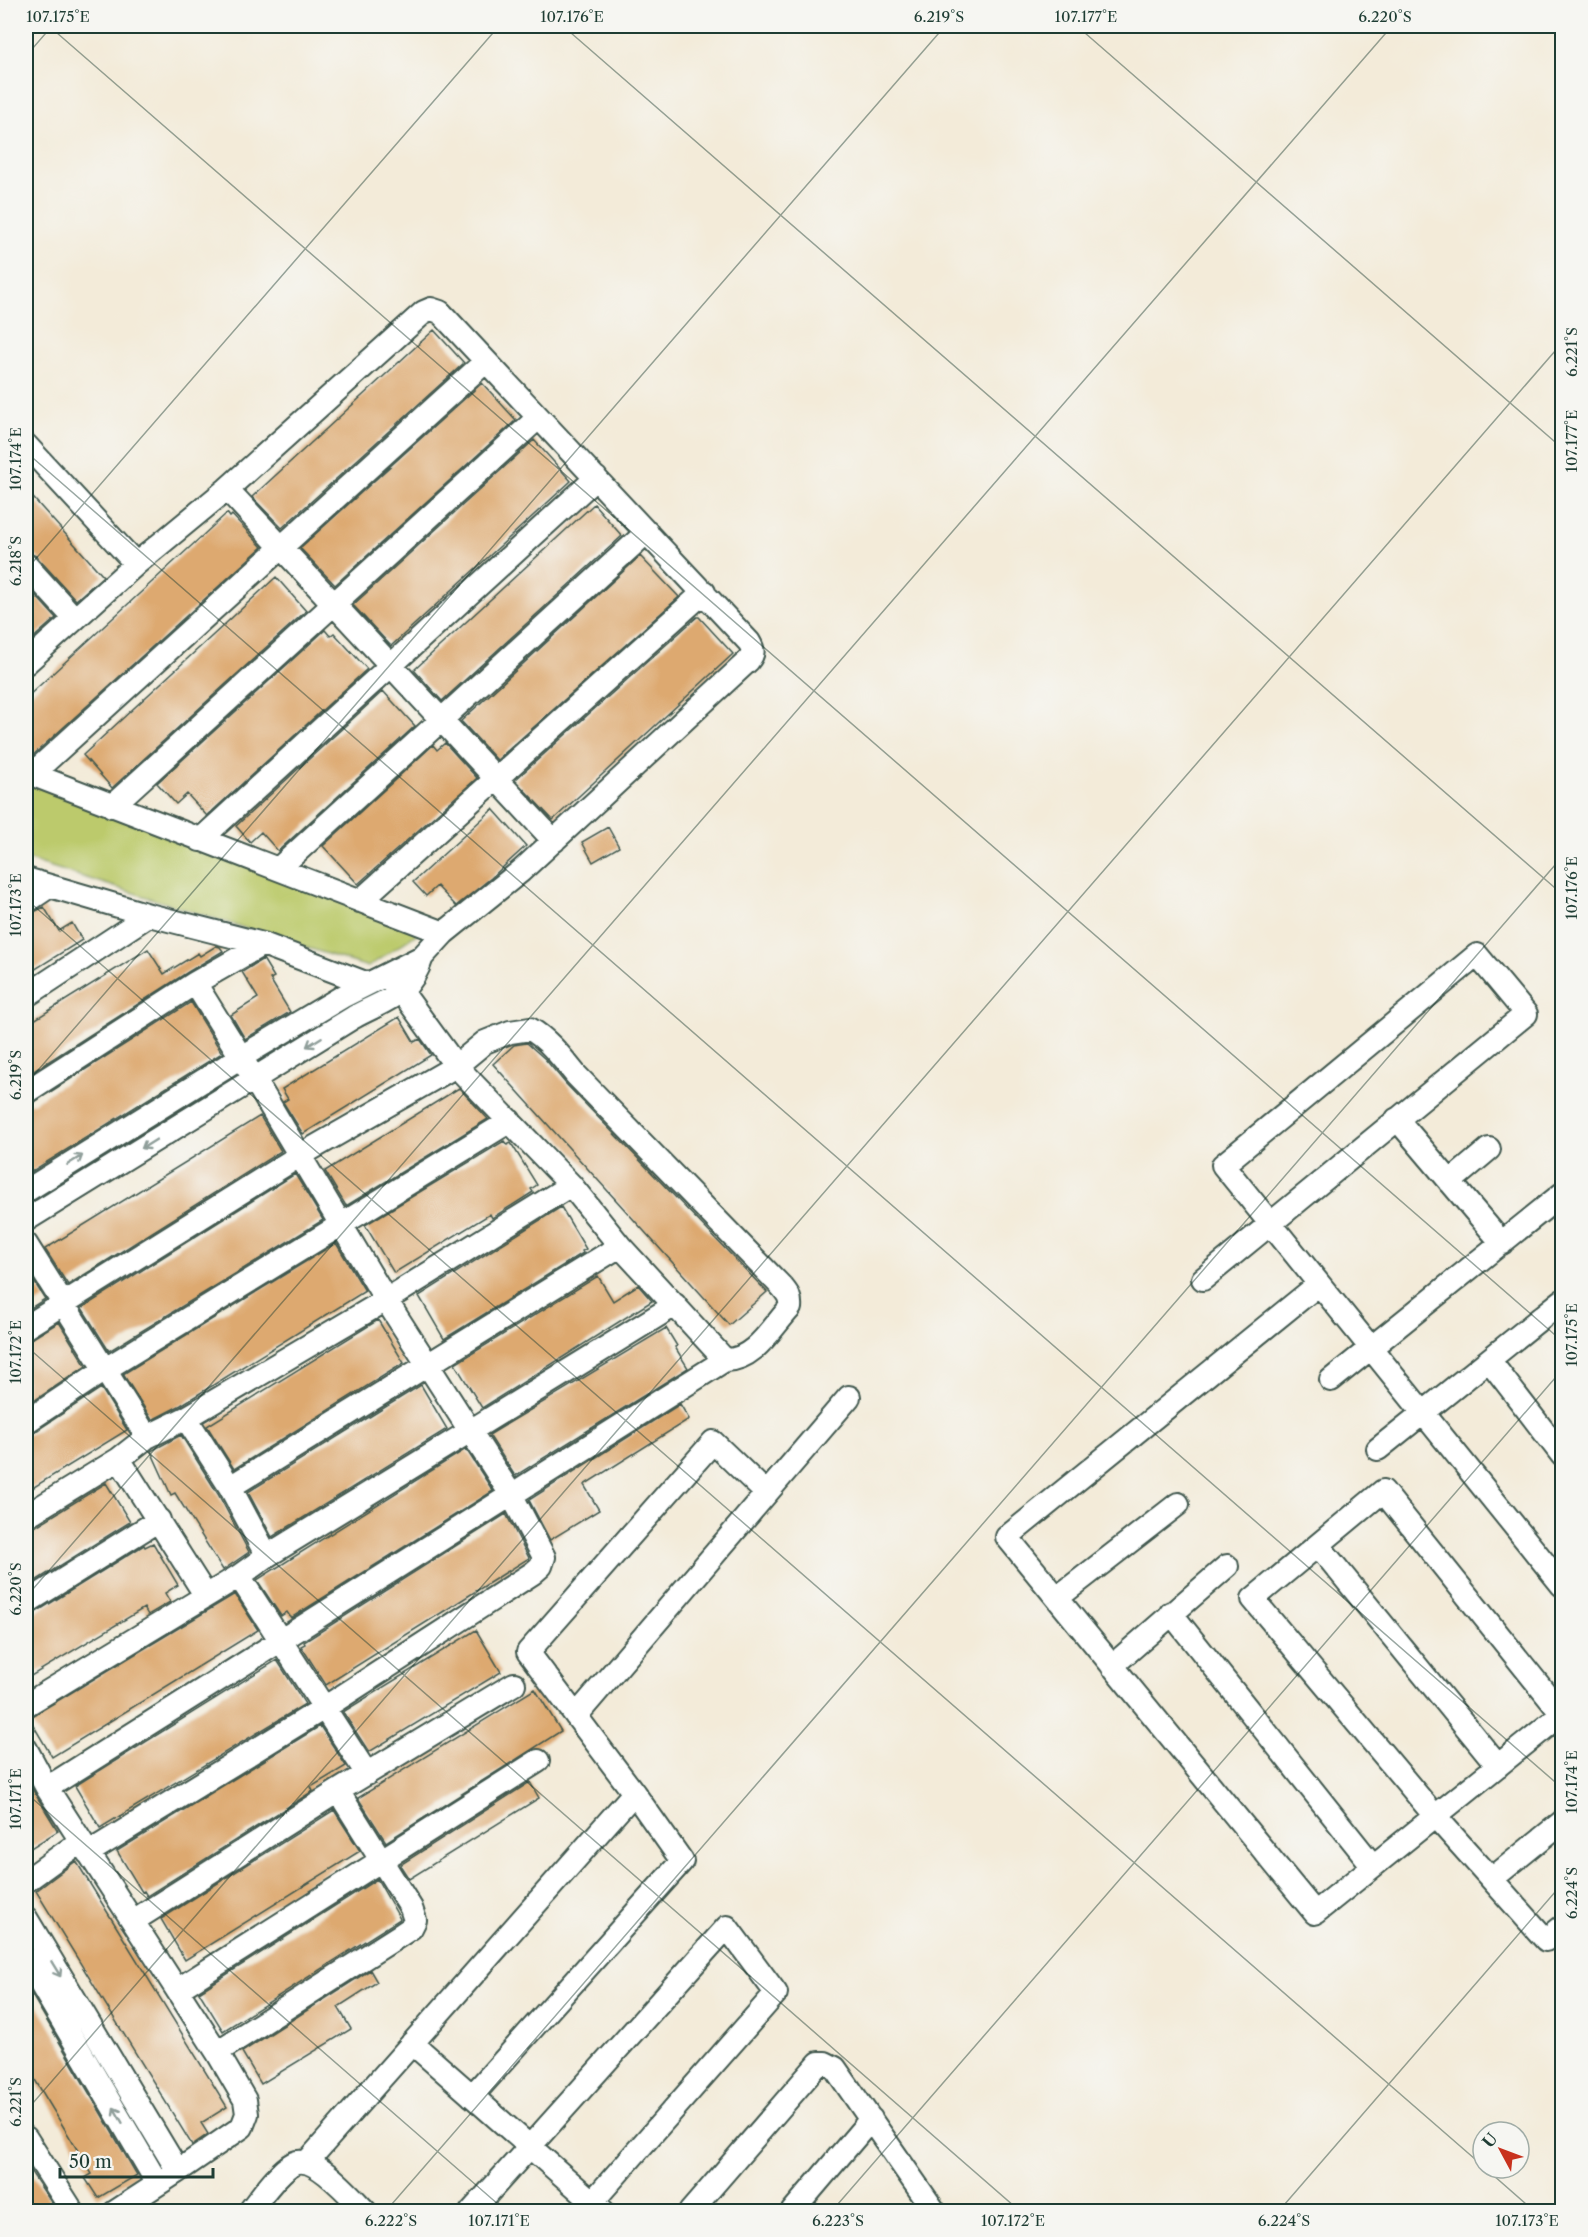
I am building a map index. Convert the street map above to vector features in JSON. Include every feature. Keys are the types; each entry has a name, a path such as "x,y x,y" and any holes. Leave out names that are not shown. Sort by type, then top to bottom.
{"street":[{"path":"26,663 136,564 227,489 424,312 431,309 440,312 704,592 749,642 753,656 521,872 444,933 422,957 412,981 385,984 342,997 26,1191"},
{"path":"444,933 28,774 485,362"},
{"path":"112,806 538,418"},
{"path":"26,445 136,564"},
{"path":"200,840 596,478"},
{"path":"227,489 554,841"},
{"path":"278,869 647,532"},
{"path":"26,565 75,619"},
{"path":"360,901 704,592"},
{"path":"26,879 149,915 263,944 385,984 456,1066 571,1185 620,1246 725,1360"},
{"path":"26,902 50,886"},
{"path":"26,996 149,915"},
{"path":"26,1092 195,983 263,944"},
{"path":"1203,1279 1270,1223 1526,1014 1477,956 1223,1165 1270,1223 1320,1284 1423,1413 1563,1585"},
{"path":"26,1881 324,1708 541,1566 544,1557 512,1496 386,1300 242,1057 195,983"},
{"path":"26,1220 354,1017 385,984"},
{"path":"342,997 354,1017"},
{"path":"26,1327 300,1156 456,1066 485,1042 510,1032 533,1031 564,1060 782,1287 789,1295 790,1308 749,1354 736,1360 725,1360 47,1788"},
{"path":"1397,1119 1502,1243"},
{"path":"26,1422 104,1370 510,1121"},
{"path":"1450,1182 1489,1149"},
{"path":"26,1516 119,1459 147,1437 186,1418 386,1300 571,1185"},
{"path":"1331,1380 1563,1194"},
{"path":"26,1244 147,1437"},
{"path":"230,1487 620,1246"},
{"path":"1320,1284 1007,1537 1315,1913 1435,1816 1498,1766 1562,1714 1383,1491 1253,1599 1435,1816 1493,1878 1546,1940 1563,1927"},
{"path":"1378,1449 1563,1301"},
{"path":"26,1705 239,1576 267,1556 675,1305"},
{"path":"1489,1360 1563,1455"},
{"path":"576,1716 849,1397"},
{"path":"186,1418 230,1487 267,1556"},
{"path":"472,2096 682,1861 528,1652 713,1442 766,1493"},
{"path":"119,1459 206,1596"},
{"path":"1057,1598 1178,1504"},
{"path":"26,1603 159,1520"},
{"path":"1318,1545 1498,1766"},
{"path":"1112,1666 1227,1566"},
{"path":"239,1576 367,1774"},
{"path":"1171,1613 1373,1866"},
{"path":"133,1921 338,1791 514,1684"},
{"path":"26,1749 47,1788 246,2100 247,2114 242,2127 115,2211"},
{"path":"177,1990 538,1761"},
{"path":"217,2052 411,1928 415,1920 411,1908 338,1791"},
{"path":"307,2162 634,1793"},
{"path":"1493,1878 1563,1822"},
{"path":"26,1918 178,2171"},
{"path":"412,2043 529,2146 599,2206 776,1993 727,1927 529,2146 477,2209"},
{"path":"26,1959 158,2184"},
{"path":"690,2211 819,2064 825,2063 835,2068 935,2211"},
{"path":"792,2211 872,2119"},
{"path":"26,2138 32,2165 73,2211"},
{"path":"249,2211 282,2172 295,2162 307,2162 321,2169 366,2211"}],"green space":[{"path":"26,776 421,931 368,967 26,859"}],"building":[{"path":"434,330 464,363 282,528 252,497"},
{"path":"482,383 516,420 335,585 300,548"},
{"path":"534,440 571,481 391,646 353,605"},
{"path":"26,490 103,576 76,600 36,556 26,552"},
{"path":"594,504 622,536 442,701 414,670"},
{"path":"227,513 230,517 232,515 262,547 32,756 26,750 26,698"},
{"path":"640,556 679,597 497,760 461,721"},
{"path":"276,577 306,611 112,788 83,755"},
{"path":"26,585 56,618 31,640 26,635"},
{"path":"697,617 733,654 553,820 515,780"},
{"path":"325,630 330,636 334,633 367,669 207,816 187,794 176,804 157,783"},
{"path":"383,691 415,726 278,851 261,832 250,842 236,826"},
{"path":"445,743 477,778 358,884 323,846 433,745 437,750"},
{"path":"493,809 526,846 456,906 437,886 426,896 413,882"},
{"path":"608,827 619,847 593,862 582,842"},
{"path":"44,907 59,931 72,923 82,940 26,975 26,916"},
{"path":"216,946 223,951 26,1076 26,1025 148,949 164,974 198,953 200,956"},
{"path":"263,959 274,977 270,979 290,1012 245,1039 231,1015 258,998 242,972"},
{"path":"191,1002 222,1053 26,1175 26,1105 33,1103"},
{"path":"399,1017 414,1042 420,1039 431,1055 303,1134 283,1102 288,1099 282,1089"},
{"path":"527,1043 545,1059 566,1084 767,1292 729,1325 493,1064 514,1045"},
{"path":"459,1088 488,1119 346,1206 325,1171"},
{"path":"260,1116 281,1151 68,1285 45,1249"},
{"path":"504,1141 507,1145 511,1143 537,1185 531,1189 533,1192 492,1218 490,1214 394,1273 365,1225"},
{"path":"295,1174 323,1220 109,1351 82,1308"},
{"path":"561,1207 586,1249 582,1251 583,1253 444,1339 419,1296"},
{"path":"336,1243 365,1291 181,1405 152,1420 123,1374"},
{"path":"26,1269 45,1299 26,1311"},
{"path":"598,1276 613,1301 638,1285 652,1301 482,1408 455,1364"},
{"path":"378,1320 404,1363 234,1469 207,1426"},
{"path":"59,1322 86,1366 26,1406 26,1340"},
{"path":"666,1328 688,1368 515,1476 489,1435"},
{"path":"421,1385 447,1429 272,1537 248,1492"},
{"path":"101,1388 127,1430 26,1492 26,1435 33,1433"},
{"path":"680,1404 689,1419 584,1485 599,1510 550,1540 529,1500"},
{"path":"181,1435 218,1494 249,1552 223,1570 175,1493 171,1495 151,1451"},
{"path":"466,1449 493,1491 291,1618 287,1612 281,1616 257,1580"},
{"path":"106,1483 130,1522 26,1587 26,1529 33,1528"},
{"path":"506,1514 529,1558 326,1685 301,1646 305,1644 304,1642"},
{"path":"153,1543 178,1585 165,1593 170,1602 148,1615 144,1608 26,1679 26,1616 33,1614 144,1545 145,1547"},
{"path":"235,1594 258,1630 52,1757 29,1718"},
{"path":"476,1630 501,1672 369,1752 343,1712"},
{"path":"277,1660 305,1704 100,1828 75,1786"},
{"path":"535,1689 561,1731 386,1842 358,1798"},
{"path":"320,1726 346,1766 311,1787 313,1791 147,1896 144,1891 142,1892 117,1851"},
{"path":"26,1779 58,1831 26,1851"},
{"path":"530,1782 539,1798 409,1879 400,1865"},
{"path":"334,1810 360,1851 185,1960 161,1919"},
{"path":"76,1861 227,2107 201,2123 208,2134 192,2145 36,1891"},
{"path":"377,1879 400,1919 223,2031 199,1992"},
{"path":"370,1970 377,1982 338,2007 351,2029 261,2084 242,2052"},
{"path":"26,1985 137,2175 98,2198 85,2178 92,2174 26,2065"},
{"path":"31,2172 57,2211 26,2211 26,2175"}]}
